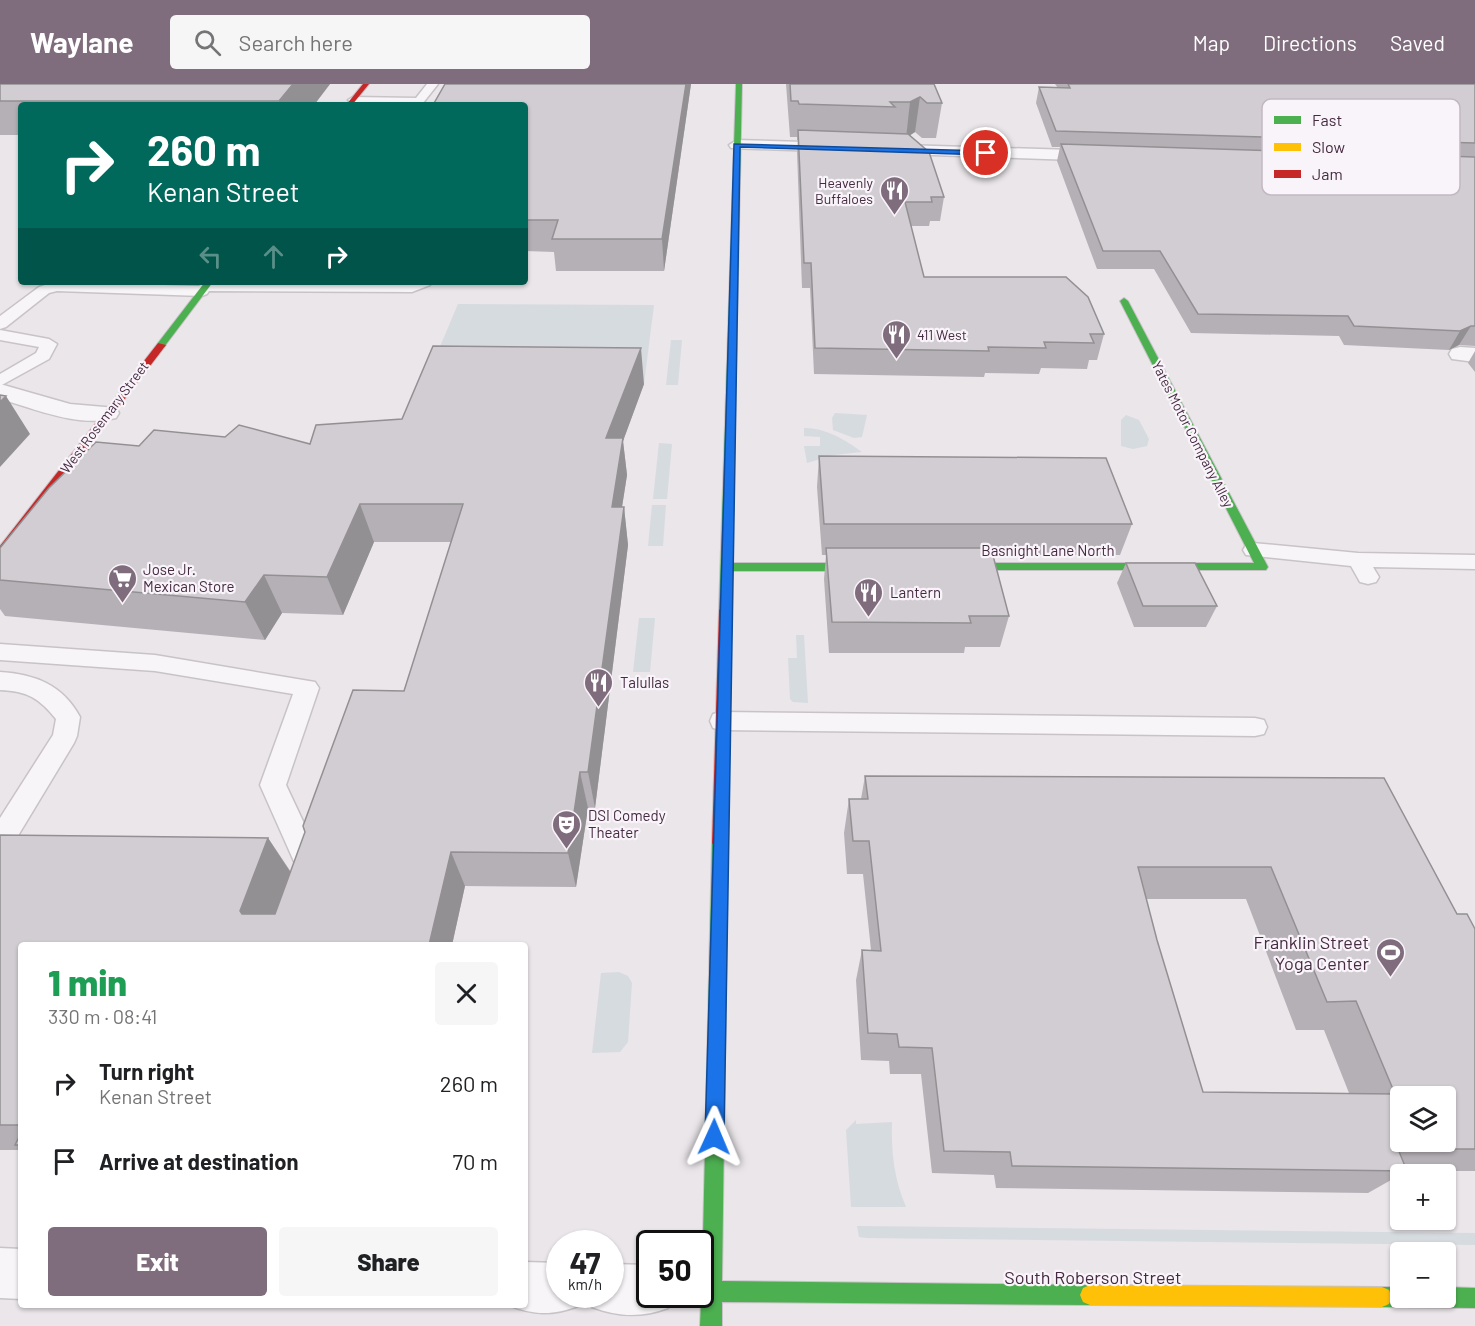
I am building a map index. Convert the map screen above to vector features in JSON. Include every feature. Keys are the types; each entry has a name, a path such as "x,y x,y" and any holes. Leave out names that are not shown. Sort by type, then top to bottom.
{"street":[{"path":"352,102 366,84"},
{"path":"708,1230 739,84"},
{"path":"736,145 908,144 1117,157"},
{"name":"West Rosemary Street","path":"0,554 206,286"},
{"name":"Yates Motor Company Alley","path":"1125,300 1257,558"},
{"path":"0,391 68,411 107,413"},
{"name":"Basnight Lane North","path":"940,567 1257,558"},
{"path":"726,567 880,567"},
{"path":"0,1273 18,1274"},
{"path":"528,1287 546,1288"},
{"name":"South Roberson Street","path":"714,1291 1475,1299"},
{"path":"708,1308 711,1326"}],"lane":[{"path":"385,102 419,101 433,84"},
{"path":"0,324 44,290 56,286 412,288 418,285"},
{"path":"0,335 50,344 43,356 0,381"},
{"path":"1257,558 1363,568 1475,562"},
{"path":"0,652 155,663 308,688 273,785 310,866 298,900"},
{"path":"0,681 18,682 49,694 68,717 65,736 0,841"},
{"path":"722,721 1256,727"}],"shaded area":[{"path":"458,304 654,305 644,384 425,382"},
{"path":"671,340 682,340 678,385 666,385"},
{"path":"835,413 867,415 862,437 854,438 833,430 832,418"},
{"path":"1126,415 1139,420 1149,439 1147,446 1133,449 1121,446 1121,420"},
{"path":"804,428 828,432 862,452 834,455 807,463 804,446 820,446 820,437 804,436"},
{"path":"659,443 672,444 667,499 653,499"},
{"path":"652,505 666,505 663,546 648,546"},
{"path":"639,618 655,618 650,672 633,672"},
{"path":"796,635 804,635 808,703 793,702 790,699 788,658 797,658"},
{"path":"619,972 628,976 632,983 628,1042 620,1052 592,1053 601,973"},
{"path":"856,1120 856,1124 892,1122 894,1165 906,1207 851,1207 846,1130"},
{"path":"857,1226 1475,1233 1475,1245 1456,1245 1456,1242 1390,1242 1390,1244 859,1237"}],"building":[{"path":"0,84 293,84 279,101 0,101"},
{"path":"445,84 686,84 662,239 552,239 558,220 528,220 528,102 435,102"},
{"path":"790,84 934,84 942,103 927,103 920,97 910,102 890,102 895,107 799,104 798,101 791,101"},
{"path":"1068,84 1475,84 1475,143 1460,143 1460,99 1262,99 1262,137 1056,131 1039,87 1070,88"},
{"path":"798,130 908,134 929,152 944,197 931,197 932,202 905,202 924,277 1066,277 1088,297 1104,334 1090,334 1094,343 1044,342 1046,348 988,347 989,351 815,348 811,263 804,263"},
{"path":"1061,144 1262,150 1262,195 1460,195 1460,157 1475,157 1475,326 1460,331 1354,326 1348,316 1198,314 1160,251 1103,251"},
{"path":"433,346 641,348 606,438 623,438 612,507 624,507 588,772 580,772 568,853 451,852 430,942 18,942 18,1125 0,1125 0,835 268,838 240,911 242,914 275,914 305,832 303,826 353,690 404,691 463,504 360,504 327,577 264,575 245,602 0,580 0,548 49,488 96,442 139,446 154,430 225,437 239,425 310,444 316,425 402,419"},
{"path":"819,456 1106,458 1132,524 824,524"},
{"path":"826,548 991,548 1009,616 969,616 971,623 832,622"},
{"path":"1126,563 1195,563 1217,606 1143,606"},
{"path":"865,776 1384,778 1457,914 1467,914 1475,929 1475,1149 1456,1149 1456,1086 1392,1086 1356,1001 1327,1002 1271,867 1138,867 1157,940 1203,1092 1390,1094 1390,1152 1399,1152 1404,1164 1390,1164 1390,1171 1012,1166 1010,1152 944,1151 932,1048 899,1047 897,1034 868,1033 862,950 881,951 869,841 853,841 849,799 868,799"}],"traffic: fast":[{"path":"725,610 739,84"},
{"path":"161,345 207,285"},
{"path":"952,567 1262,567 1124,301"},
{"path":"726,567 870,567"},
{"path":"711,1326 720,843"},
{"path":"714,1291 1090,1295"},
{"path":"1382,1297 1475,1298"}],"traffic: slow":[{"path":"1090,1295 1382,1297"}],"traffic: jam":[{"path":"351,102 366,84"},
{"path":"0,554 161,345"},
{"path":"720,843 725,610"}],"place":[{"name":"Heavenly Buffaloes","path":"894,216"},
{"name":"411 West","path":"896,360"},
{"name":"Jose Jr. Mexican Store","path":"122,604"},
{"name":"Lantern","path":"869,618"},
{"name":"Talullas","path":"599,708"},
{"name":"DSI Comedy Theater","path":"567,850"},
{"name":"Franklin Street Yoga Center","path":"1390,978"}],"route":[{"path":"714,1137 722,721 736,233 736,145 986,153"}]}
